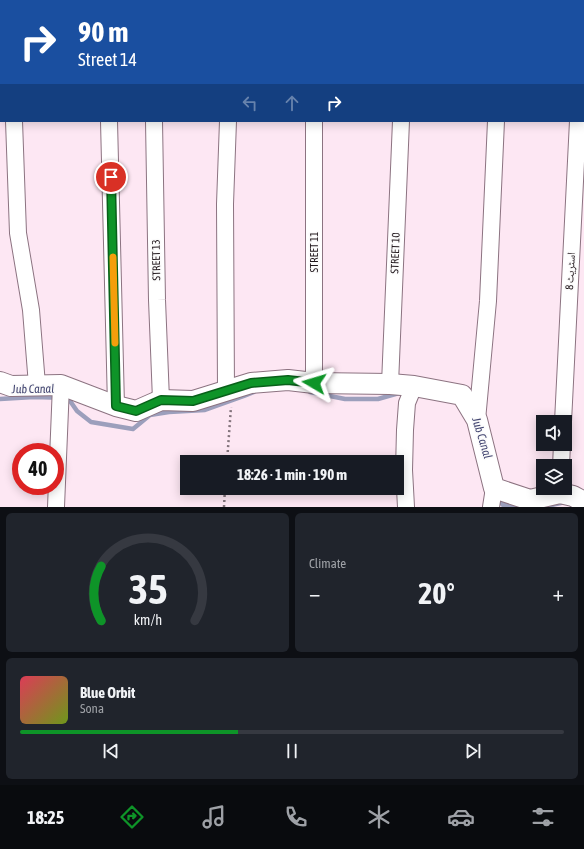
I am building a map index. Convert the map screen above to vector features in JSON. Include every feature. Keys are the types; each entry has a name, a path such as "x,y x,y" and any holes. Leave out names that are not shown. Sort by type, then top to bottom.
{"street":[{"path":"14,122 18,232 31,310 37,385"},
{"path":"110,122 116,406"},
{"name":"STREET 13","path":"154,122 157,300 161,400"},
{"path":"228,122 225,204 229,390"},
{"name":"STREET 11","path":"314,122 314,383"},
{"name":"STREET 10","path":"390,384 401,122"},
{"path":"496,122 488,301 477,420 493,498 530,500 547,495"},
{"name":"اسٹریٹ 8","path":"563,415 578,122"},
{"path":"0,382 11,386 61,385 116,406 136,411 161,400 193,401 251,383 288,380 314,383 390,384 414,386 462,395 477,420"},
{"path":"56,507 61,385"},
{"path":"406,507 404,470 405,430 407,403 414,386"},
{"path":"571,495 584,502"}],"path":[{"path":"227,455 229,390"},
{"path":"224,507 225,495"}],"waterway":[{"name":"Jub Canal","path":"0,399 34,397 68,398 77,411 91,422 133,429 150,415 169,412 205,410 254,392"},
{"name":"Jub Canal","path":"310,392 345,399 378,399 399,393"},
{"name":"Jub Canal","path":"497,498 503,505 523,507"},
{"name":"Jub Canal","path":"543,507 565,502"}],"slow traffic":[{"path":"113,257 115,343"}],"route":[{"path":"111,177 116,406 136,411 161,400 193,401 251,383 288,380 314,383"}]}
